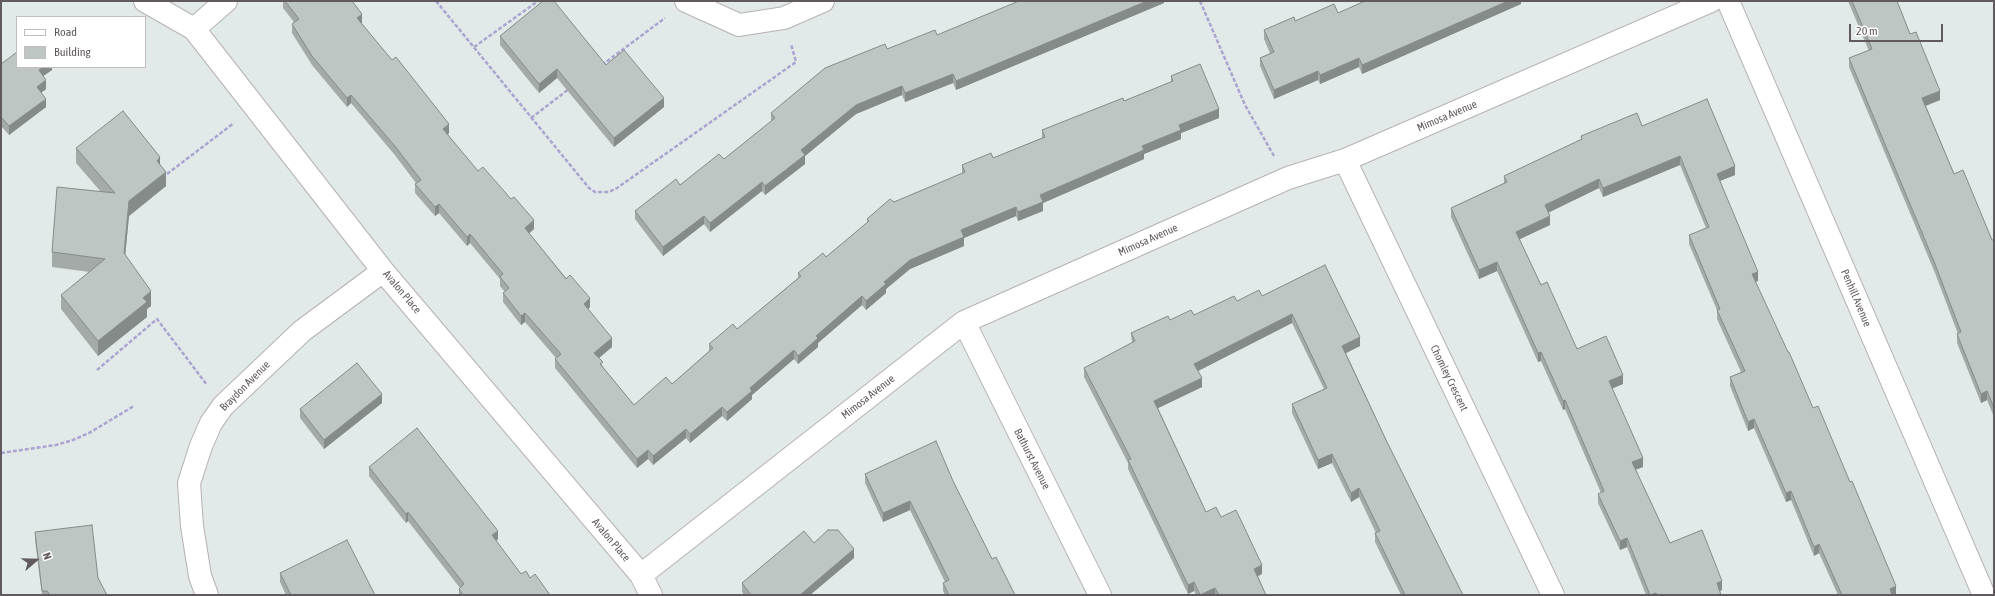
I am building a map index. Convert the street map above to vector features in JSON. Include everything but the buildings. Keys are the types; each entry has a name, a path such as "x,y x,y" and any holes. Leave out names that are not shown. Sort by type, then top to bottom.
{"street":[{"name":"Avalon Place","path":"144,1 194,29 383,271 641,575 651,595"},
{"path":"194,29 226,1"},
{"path":"686,2 739,25 784,18 823,1"},
{"name":"Mimosa Avenue","path":"641,575 964,322 1288,178 1345,160 1711,1"},
{"name":"Penhill Avenue","path":"1728,1 1984,595"},
{"name":"Chomley Crescent","path":"1345,160 1553,595"},
{"name":"Braydon Avenue","path":"208,595 200,576 192,526 189,483 209,428 223,406 302,331 383,271"},
{"name":"Bathurst Avenue","path":"964,322 1100,595"}],"path":[{"path":"436,1 589,188 596,192 609,192 796,62 784,18"},
{"path":"474,47 538,1"},
{"path":"1200,1 1245,105 1288,178"},
{"path":"599,67 686,2"},
{"path":"531,118 574,85"},
{"path":"167,174 255,108"},
{"path":"97,370 157,319 223,406"},
{"path":"1,453 56,445 72,440 94,430 134,406"}]}
